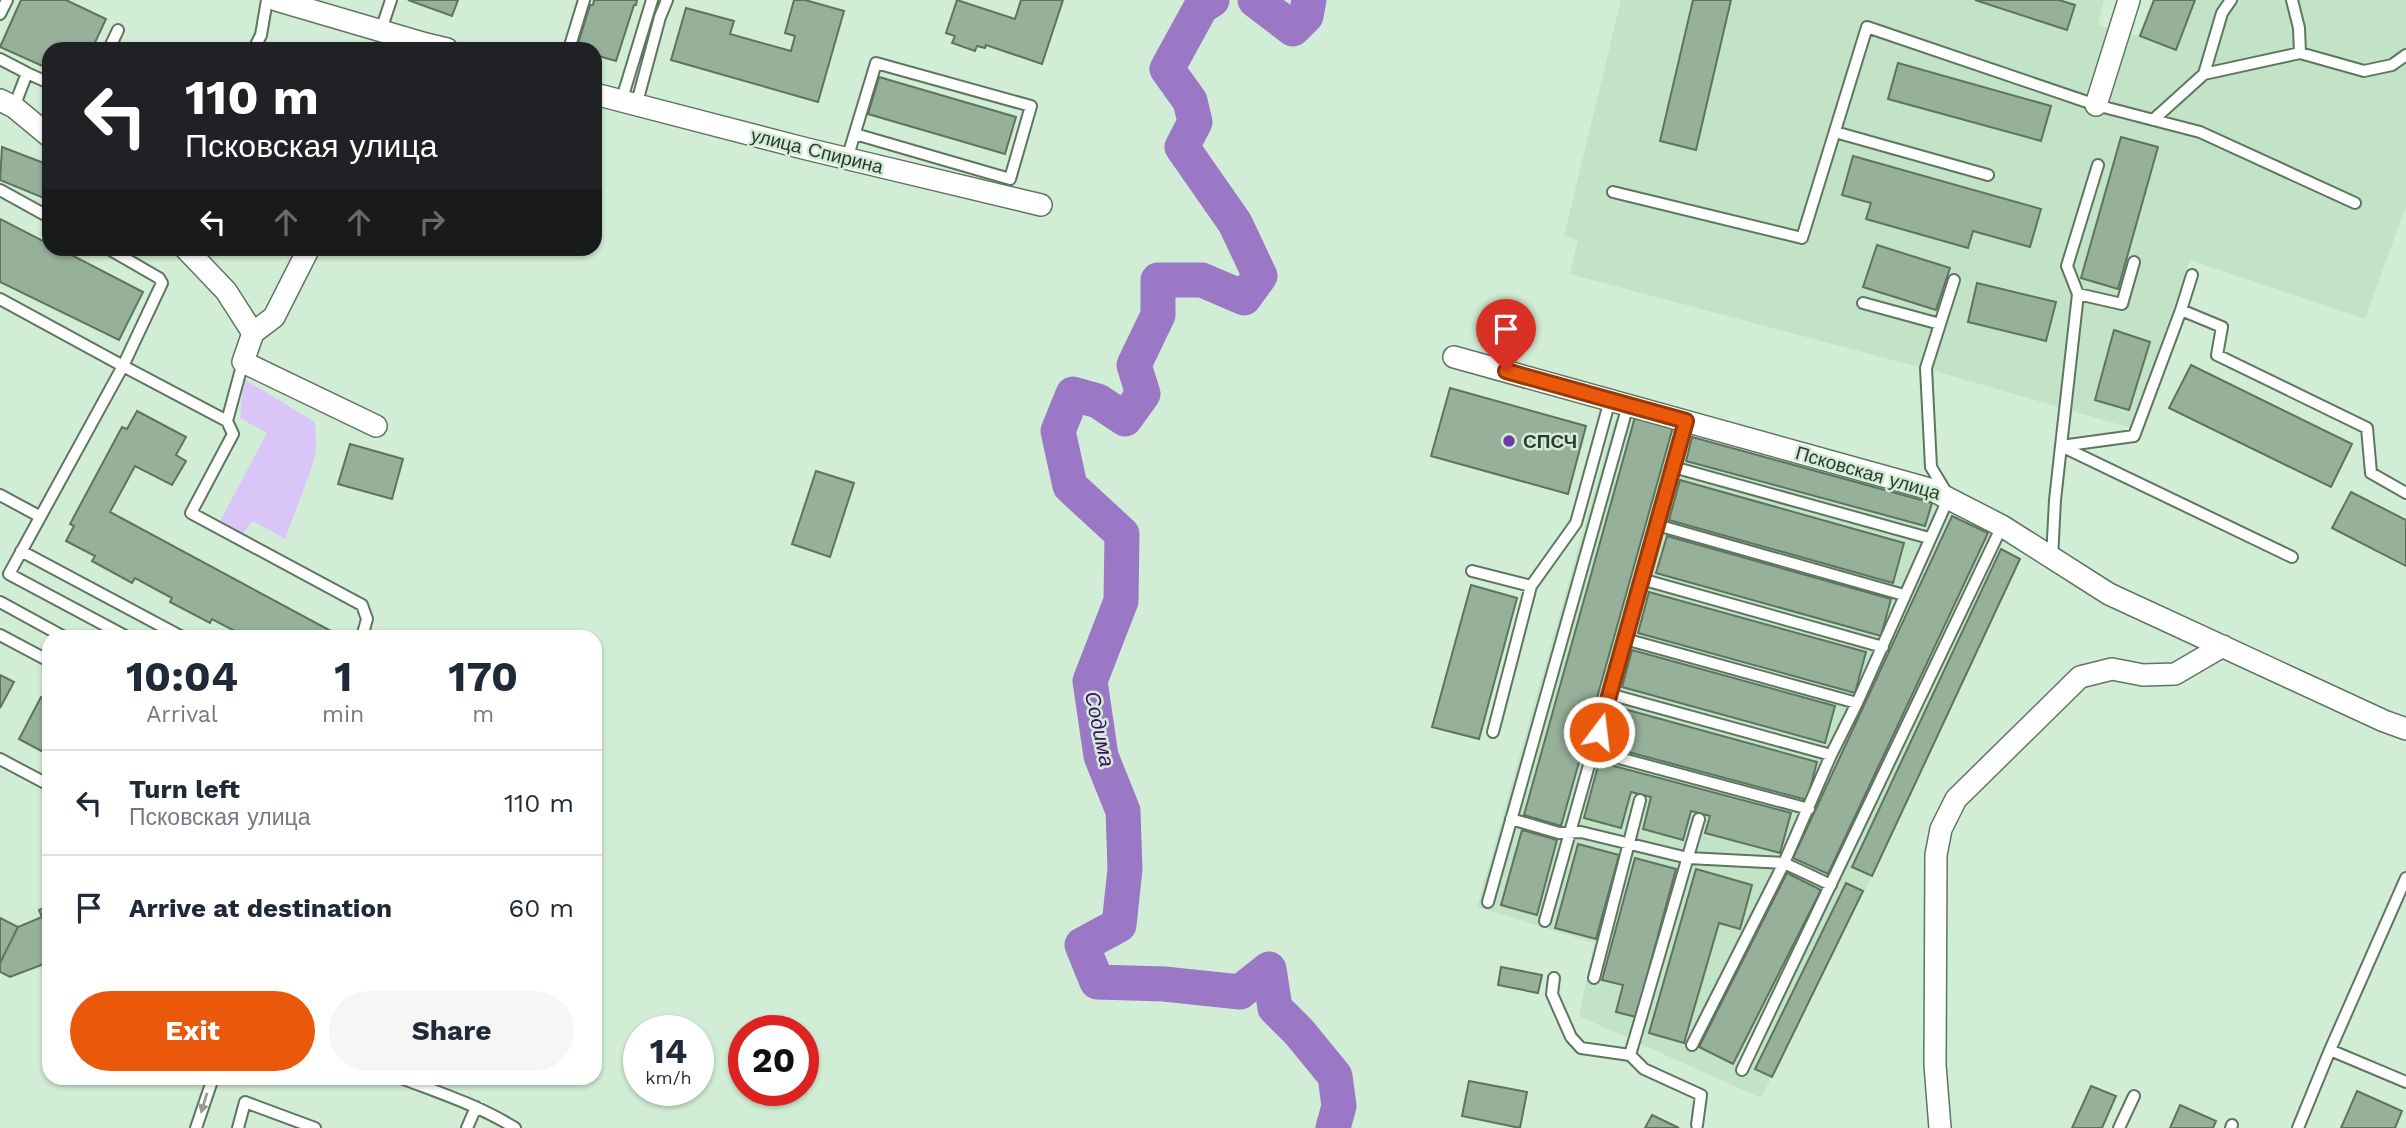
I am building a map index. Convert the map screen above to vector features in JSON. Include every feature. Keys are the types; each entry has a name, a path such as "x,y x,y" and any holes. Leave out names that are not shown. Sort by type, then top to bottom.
{"street":[{"path":"277,0 417,42"},
{"path":"2096,106 2129,0"},
{"name":"улица Спирина","path":"602,96 847,159 1009,187 1041,205"},
{"path":"7,103 42,130"},
{"path":"193,256 226,291 253,333"},
{"path":"305,256 274,317 253,333 243,362 376,426"},
{"name":"Псковская улица","path":"1454,357 1930,489 2002,526 2109,594 2406,729"},
{"path":"1940,1128 1935,1065 1936,855 1941,829 1956,799 2080,677 2112,669 2143,675 2175,674 2223,646"}],"lane":[{"path":"0,14 7,0"},
{"path":"257,42 267,0"},
{"path":"381,30 391,0"},
{"path":"571,42 584,0"},
{"path":"628,104 652,0"},
{"path":"628,104 667,0"},
{"path":"2204,74 2222,13 2231,0"},
{"path":"2292,0 2299,28 2300,53"},
{"path":"1613,192 1802,238 1867,27 2096,106 2200,132 2355,203"},
{"path":"112,42 118,30"},
{"path":"2153,120 2204,74 2300,53 2364,71 2392,65 2406,54"},
{"path":"0,60 42,80"},
{"path":"847,159 876,63 1031,106 1009,187 855,134"},
{"path":"7,103 27,73"},
{"path":"1835,132 1987,175"},
{"path":"2052,559 2055,500 2078,295 2067,266 2098,165"},
{"path":"0,190 42,213"},
{"path":"114,630 9,574 123,366 162,283 159,278 121,256"},
{"path":"2078,295 2122,304 2134,262"},
{"path":"2061,446 2134,436 2192,275"},
{"path":"1692,1045 1784,863 1949,497 1931,467 1926,368 1954,280"},
{"path":"0,299 227,421 233,434 191,513 362,605 367,619 364,630"},
{"path":"1863,303 1940,324"},
{"path":"2181,310 2222,327 2217,355 2367,428 2371,472 2406,493"},
{"path":"227,421 243,362"},
{"path":"1493,732 1531,586 1576,523 1619,403"},
{"path":"1488,902 1619,403"},
{"path":"1545,921 1686,421"},
{"path":"2061,446 2292,557"},
{"path":"1673,467 1929,538"},
{"path":"0,495 39,516"},
{"path":"1657,525 1904,595"},
{"path":"1742,1070 2002,526"},
{"path":"21,551 169,630"},
{"path":"1472,571 1531,586"},
{"path":"1642,579 1883,647"},
{"path":"0,602 51,630"},
{"path":"0,635 42,658"},
{"path":"1625,639 1857,703"},
{"path":"1609,694 1831,755"},
{"path":"1593,751 1809,809"},
{"path":"0,759 42,781"},
{"path":"1594,978 1640,800"},
{"path":"1511,819 1559,833 1581,832 1688,858 1784,863 1830,886"},
{"path":"1630,1055 1699,819"},
{"path":"2298,1128 2406,878"},
{"path":"1554,978 1552,994 1571,1037 1581,1048 1630,1055 1644,1069 1701,1095 1698,1125"},
{"path":"2330,1050 2406,1082"},
{"path":"196,1128 211,1085"},
{"path":"419,1085 476,1107 515,1128"},
{"path":"2119,1128 2134,1096"},
{"path":"238,1128 245,1102 315,1128"},
{"path":"467,1128 476,1107"}],"shaded area":[{"path":"1621,0 2104,0 2098,25 2140,36 2154,0 2406,0 2406,206 2365,319 2190,260 2131,428 1949,375 1570,274 1578,240 1564,236"},
{"path":"244,379 315,422 316,448 313,464 285,539 253,521 243,533 234,533 218,525 267,433 240,418"},
{"path":"1635,417 1673,427 1692,437 1932,503 1988,533 2001,549 2020,559 1872,876 1761,1098 1579,1016 1594,943 1477,907 1614,421"}],"building":[{"path":"21,0 66,0 106,19 95,42 42,42 42,66 0,47"},
{"path":"408,0 458,0 452,16"},
{"path":"594,0 637,0 616,61 602,57 602,42 579,42 590,5 593,5"},
{"path":"794,0 805,0 844,11 818,102 671,60 686,8 734,21 730,34 791,51 795,36 785,33"},
{"path":"957,0 1015,19 1021,0 1063,0 1042,64 986,45 985,48 977,46 975,51 952,43 955,36 946,33"},
{"path":"1693,0 1731,0 1696,150 1660,141"},
{"path":"1975,0 2059,0 2075,5 2067,30"},
{"path":"2154,0 2195,0 2176,50 2140,36"},
{"path":"1898,63 2051,106 2041,141 1888,99"},
{"path":"879,77 1016,117 1005,154 868,114"},
{"path":"2121,137 2158,147 2118,289 2081,278"},
{"path":"2,147 42,162 42,197 0,180"},
{"path":"1853,156 2041,209 2030,247 1973,231 1968,248 1866,219 1871,203 1842,195"},
{"path":"0,219 42,240 42,256 73,256 143,292 119,340 0,282"},
{"path":"1877,245 1950,268 1936,310 1863,287"},
{"path":"1977,283 2056,302 2046,341 1968,322"},
{"path":"2114,330 2150,342 2129,410 2095,400"},
{"path":"2191,365 2352,444 2331,487 2169,408"},
{"name":"СПСЧ","path":"1450,388 1586,426 1568,494 1431,456"},
{"path":"137,411 186,437 176,455 186,461 172,485 135,466 110,512 329,630 233,630 212,619 210,623 170,602 172,598 135,578 132,583 92,561 95,556 66,541 74,526 70,524 122,427 127,429"},
{"path":"1635,417 1673,427 1561,826 1524,815"},
{"path":"1692,437 1932,503 1925,526 1686,461"},
{"path":"350,444 403,459 392,499 338,484"},
{"path":"816,471 854,483 830,557 792,544"},
{"path":"1680,480 1904,543 1893,583 1669,520"},
{"path":"2351,492 2406,520 2406,566 2332,528"},
{"path":"1952,516 1988,533 1828,874 1793,858"},
{"path":"1667,536 1891,599 1881,636 1656,573"},
{"path":"2001,549 2020,559 1872,876 1852,867"},
{"path":"1471,585 1517,598 1479,739 1432,727"},
{"path":"1649,592 1866,652 1855,693 1638,633"},
{"path":"1632,650 1835,706 1825,743 1622,687"},
{"path":"0,675 14,682 0,708"},
{"path":"41,697 42,751 19,739"},
{"path":"1617,707 1817,762 1807,800 1606,746"},
{"path":"1599,762 1791,813 1780,853 1705,833 1710,816 1691,811 1683,840 1643,829 1651,797 1631,792 1621,828 1584,818"},
{"path":"1522,830 1557,840 1537,915 1501,905"},
{"path":"1578,844 1619,855 1596,939 1555,928"},
{"path":"1635,858 1676,869 1636,1017 1616,1012 1623,985 1602,980"},
{"path":"1696,869 1752,885 1740,929 1719,923 1684,1043 1649,1033"},
{"path":"1787,873 1821,890 1733,1064 1699,1047"},
{"path":"1846,883 1863,891 1772,1077 1755,1069"},
{"path":"42,917 42,965 10,977 0,972 0,963 18,927"},
{"path":"0,918 18,927 0,963"},
{"path":"1501,967 1542,975 1538,993 1498,985"},
{"path":"1469,1081 1527,1092 1520,1128 1462,1116"},
{"path":"2091,1086 2116,1096 2102,1128 2072,1128"},
{"path":"2357,1091 2402,1111 2395,1128 2341,1128"},
{"path":"2180,1105 2216,1121 2213,1128 2170,1128"},
{"path":"1652,1115 1679,1128 1645,1128"}],"waterway":[{"name":"Содима","path":"1212,0 1201,7 1167,69 1190,101 1195,122 1182,147 1235,223 1260,276 1244,298 1202,280 1158,280 1158,315 1134,365 1143,394 1125,419 1098,401 1073,394 1058,431 1070,486 1122,534 1121,601 1090,681 1101,756 1123,811 1125,869 1119,925 1082,945 1097,982 1164,984 1240,992 1269,969 1275,1008 1299,1032 1335,1076 1339,1106 1333,1128"},
{"name":"Содима","path":"1255,0 1293,29 1306,16 1309,0"}],"place":[{"name":"СПСЧ","path":"1509,441"}],"route":[{"path":"1506,371 1686,421 1599,732"}]}
